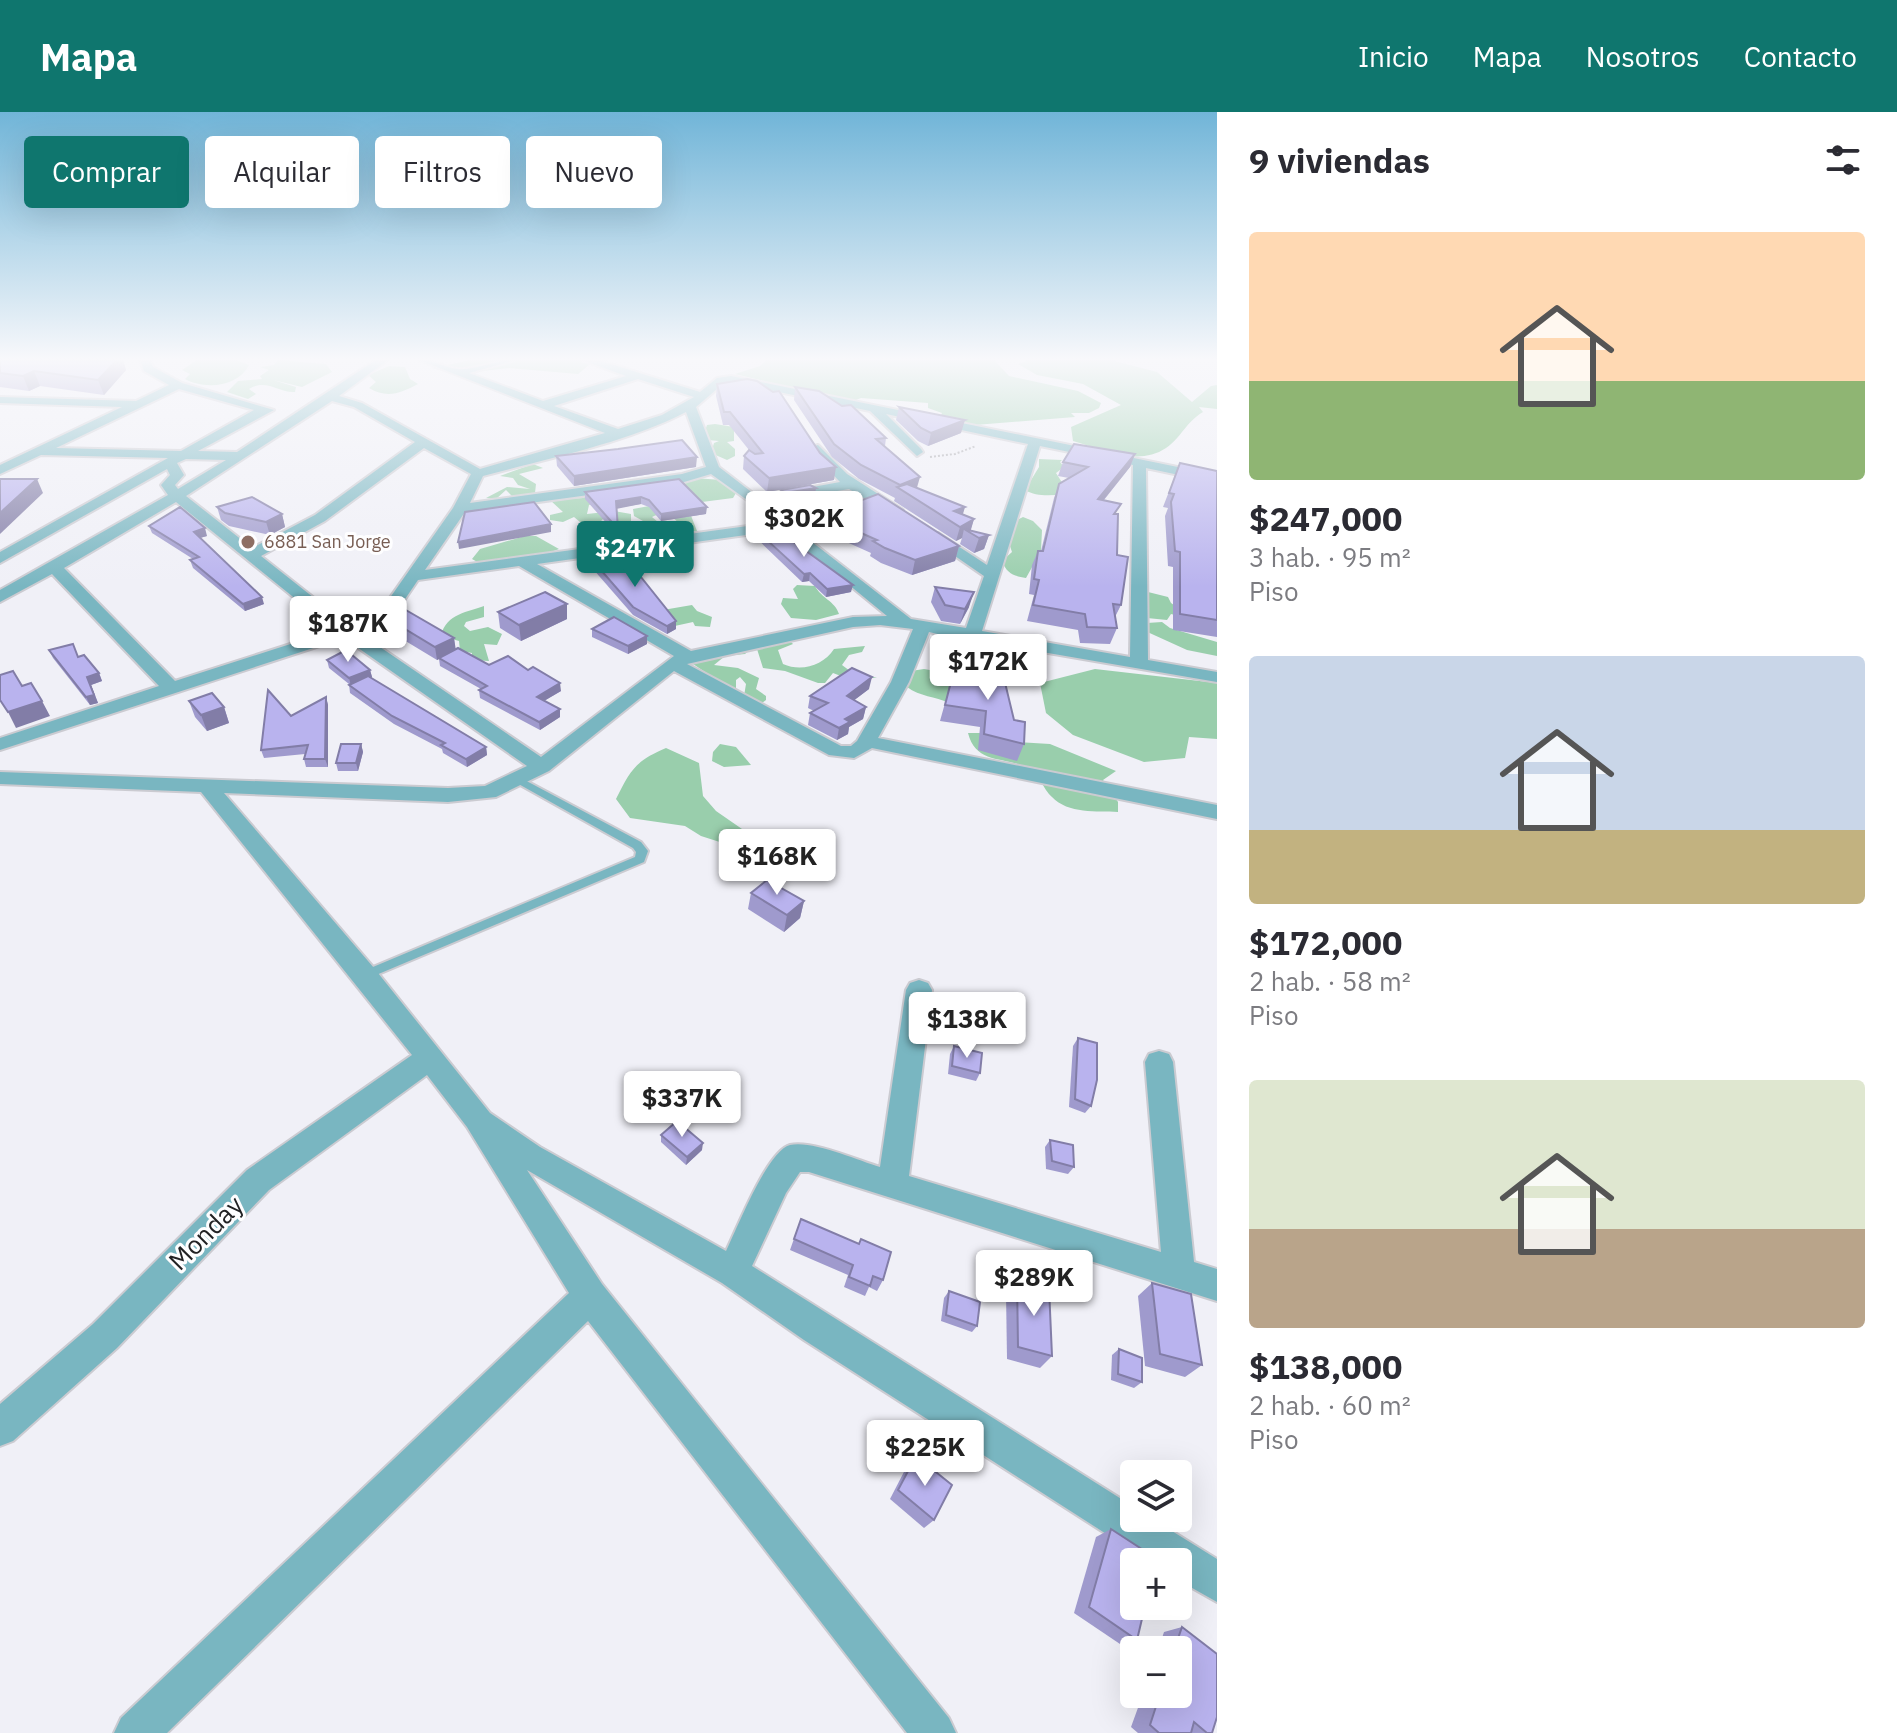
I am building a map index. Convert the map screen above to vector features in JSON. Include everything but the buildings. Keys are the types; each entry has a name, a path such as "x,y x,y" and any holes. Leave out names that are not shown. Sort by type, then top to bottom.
{"street":[{"path":"0,470 73,436"},
{"path":"0,558 216,436"},
{"path":"0,597 8,587 55,568 270,436"},
{"path":"415,436 478,473 501,469 608,436"},
{"path":"701,436 713,469 914,625"},
{"path":"901,436 917,452"},
{"path":"1007,436 1217,479"},
{"path":"807,437 825,462 852,484 992,575"},
{"path":"249,556 320,518 425,441"},
{"path":"972,637 1035,441"},
{"path":"15,450 176,458 237,456"},
{"path":"0,457 39,451"},
{"path":"176,458 177,475 168,485 175,494 346,632 542,767"},
{"path":"1139,464 1139,664"},
{"path":"460,508 684,478 713,469"},
{"path":"0,744 346,632 393,605 460,508 478,473"},
{"path":"756,501 852,484"},
{"path":"415,576 785,525"},
{"path":"523,562 836,751 852,753 863,748 900,682 914,625"},
{"path":"55,568 171,688"},
{"path":"0,778 448,795 489,792 542,767 681,660 853,622 880,620 914,625 1217,677"},
{"path":"867,741 914,753 1217,812"},
{"path":"206,785 365,975 477,1118 590,1296 927,1730"},
{"path":"892,1187 919,990"},
{"name":"Monday","path":"0,1428 105,1336 258,1180 429,1058"},
{"path":"1159,1062 1179,1274"},
{"path":"477,1118 530,1156 733,1272 1217,1582"},
{"path":"733,1272 779,1175 792,1158 809,1159 1217,1285"},
{"path":"136,1733 590,1296"}],"lane":[{"path":"365,975 640,859 642,851 637,845 519,780"}],"path":[{"path":"917,452 935,457 955,454 994,436"}],"green space":[{"path":"705,436 734,436 734,441 727,442 735,449 735,456 727,460 711,453 714,443 719,441 708,440"},
{"path":"1072,436 1179,436 1166,448 1144,456 1120,455 1073,441"},
{"path":"1039,459 1062,460 1060,462 1064,467 1056,473 1063,484 1077,493 1044,495 1025,490 1039,467"},
{"path":"533,464 543,468 519,474 536,484 535,493 513,497 506,490 496,499 486,498 507,487 530,489 518,485 513,478 500,476"},
{"path":"695,478 721,480 736,493 733,498 702,502 701,507 690,513 697,531 684,531 675,519 657,515 652,517 664,527 651,533 653,538 650,540 603,545 590,533 594,531 606,536 621,532 629,536 644,534 633,530 643,521 634,516 633,509 671,502 682,483"},
{"path":"589,494 599,502 589,505 587,514 614,511 631,514 631,522 603,519 596,526 574,517 563,522 550,520 550,515 563,512 550,500 583,498"},
{"path":"1023,517 1042,530 1041,551 1026,578 1011,574 1002,561 1012,552 1008,540 1016,528 1013,522"},
{"path":"525,536 536,536 559,549 491,563 472,559 480,549"},
{"path":"797,585 815,586 839,614 816,620 791,618 781,604 783,598 798,599 793,589"},
{"path":"1148,592 1168,597 1171,603 1195,620 1171,614 1167,620 1137,617 1129,605 1135,594"},
{"path":"692,605 697,611 712,617 710,627 695,626 693,622 661,629 646,621 657,611"},
{"path":"484,606 484,617 466,622 464,626 470,631 488,627 502,634 497,645 484,644 489,661 472,660 472,653 460,651 459,641 441,636 453,618"},
{"path":"1162,622 1170,628 1217,642 1217,656 1187,650 1143,630 1147,623"},
{"path":"813,637 791,642 793,644 778,650 783,664 811,666 824,660 834,649 865,646 862,652 849,655 842,665 850,671 877,678 846,678 833,673 825,683 818,683 785,671 763,668 757,649 762,643"},
{"path":"967,642 1010,645 1043,660 1030,669 968,668 962,649"},
{"path":"752,647 745,654 725,656 714,665 738,668 759,678 756,689 766,696 762,703 744,696 746,684 740,677 736,680 736,688 729,688 687,660"},
{"path":"924,669 947,673 972,684 985,728 949,703 907,687 911,671"},
{"path":"1095,669 1217,683 1217,739 1189,737 1185,758 1144,762 1073,735 1046,713 1040,683"},
{"path":"968,733 984,733 1017,742 1050,744 1116,771 1103,780 1118,802 1118,812 1066,806 1049,793 1028,768 984,755 972,743"},
{"path":"720,744 736,747 751,765 724,767 712,761 713,752"},
{"path":"666,748 699,763 703,796 716,811 742,829 729,845 701,836 685,826 630,818 616,799 635,768"}],"place":[{"name":"6881 San Jorge","path":"248,542"}]}
